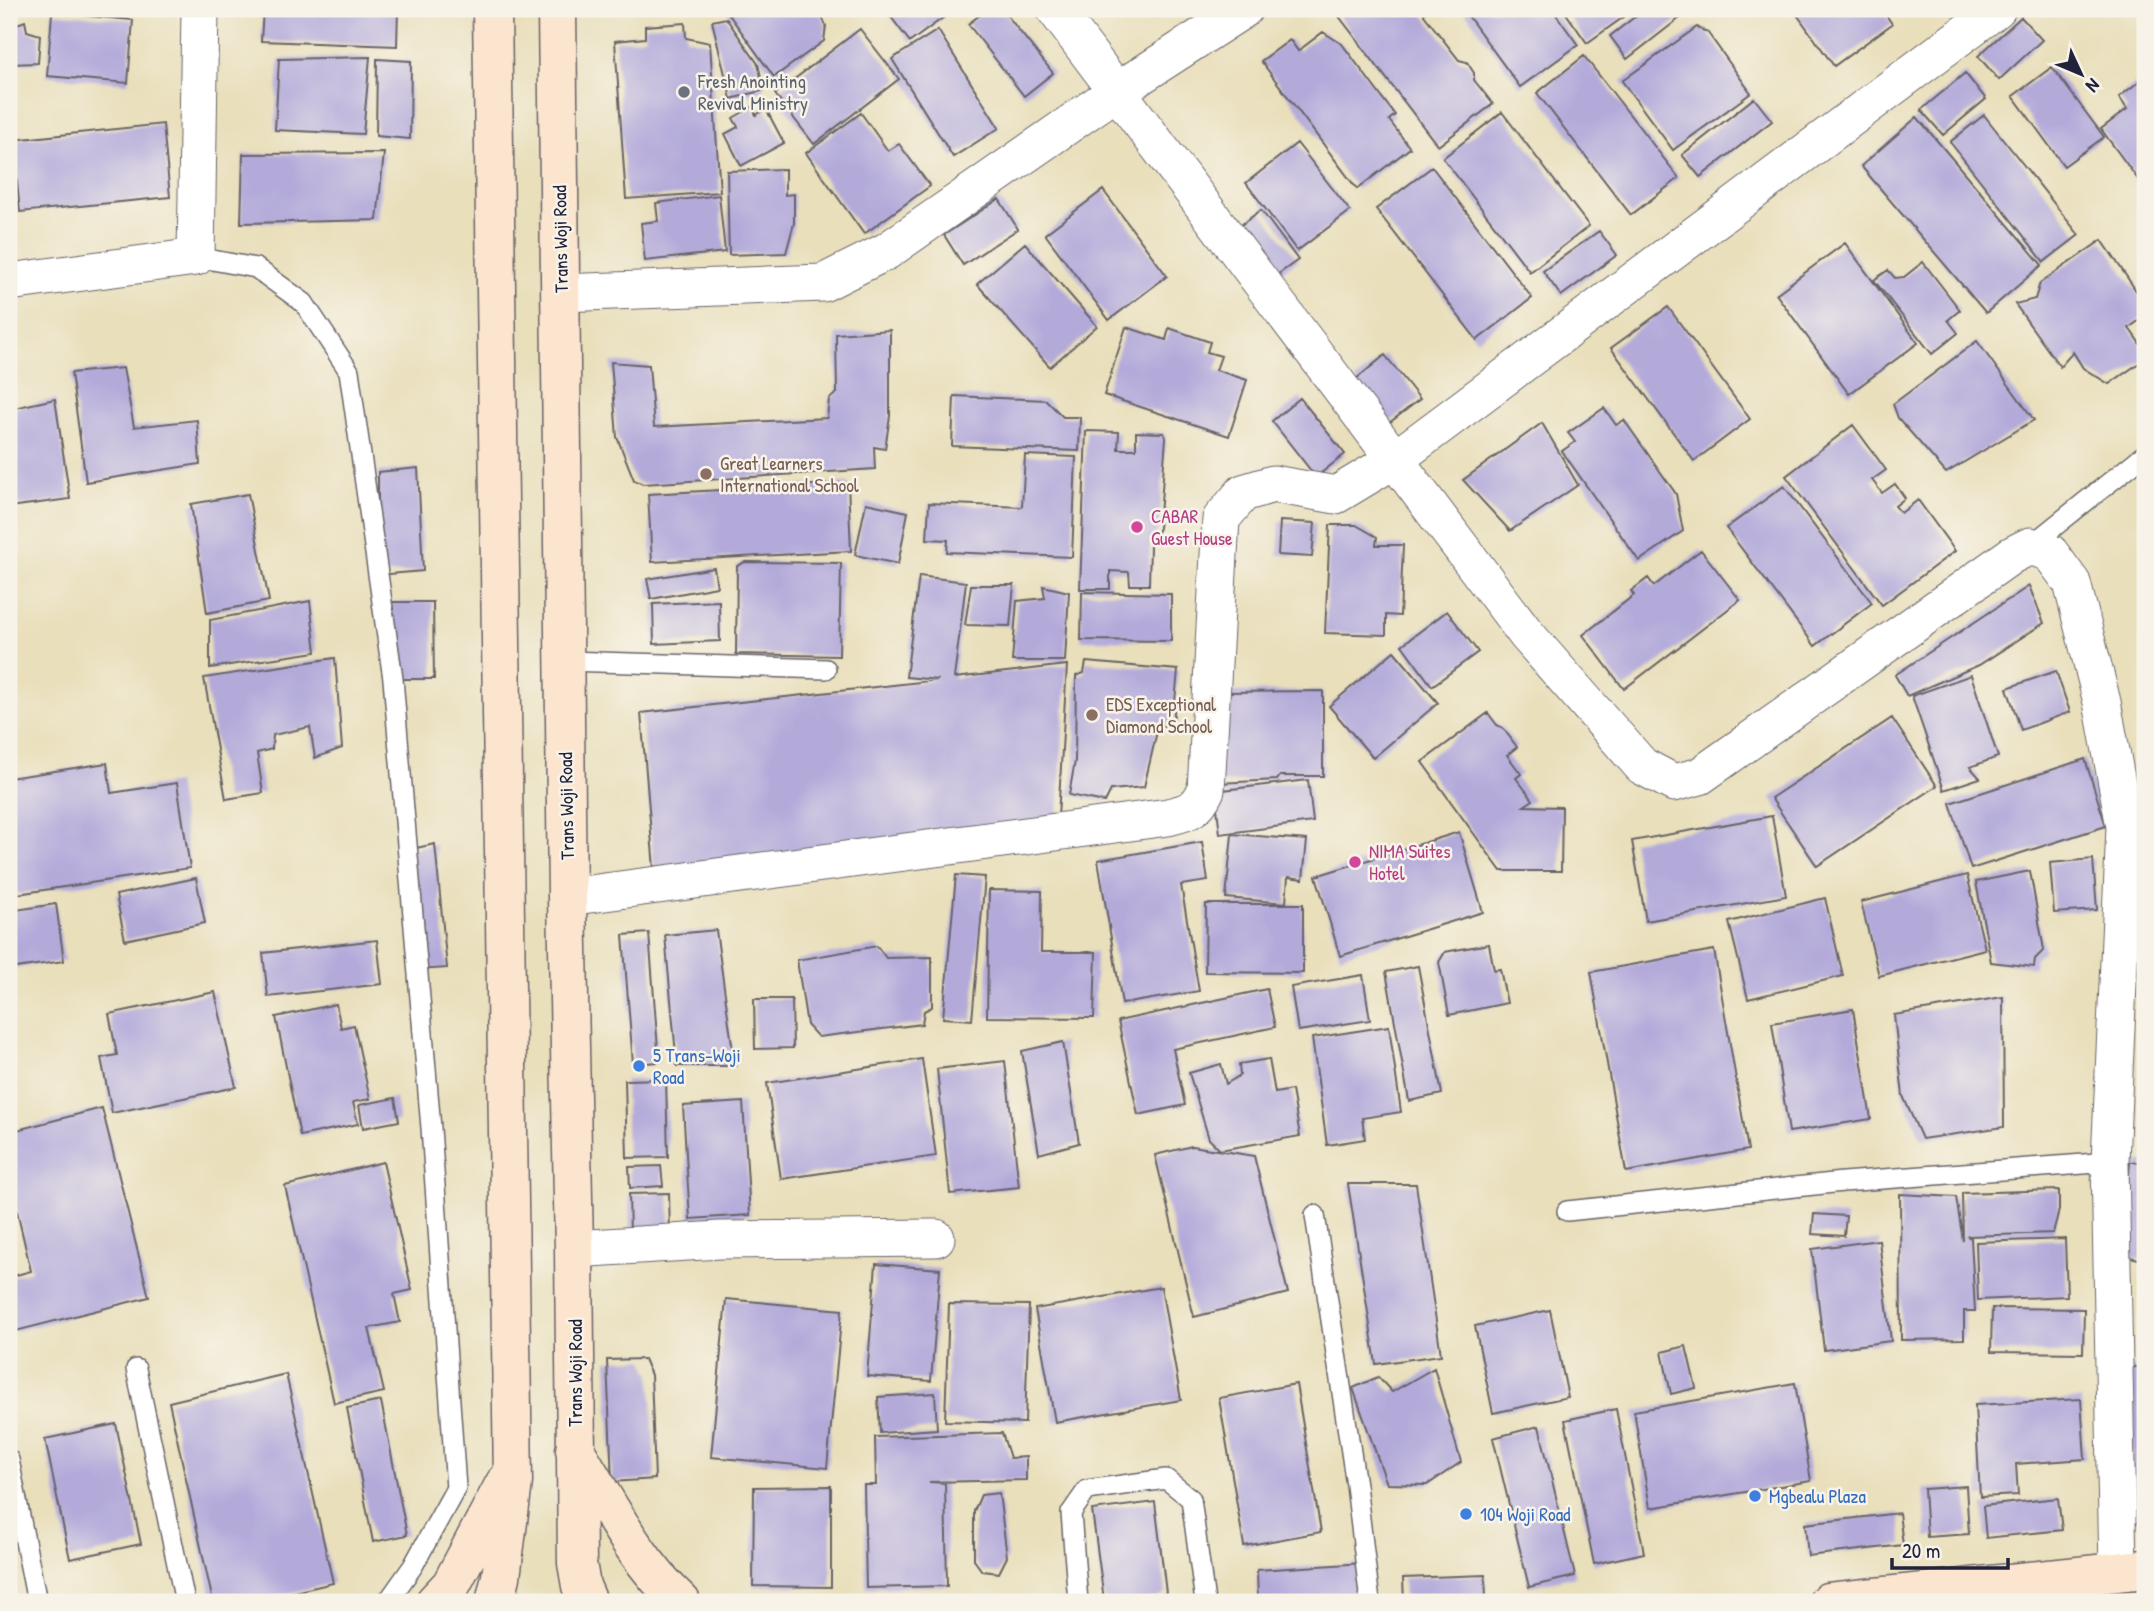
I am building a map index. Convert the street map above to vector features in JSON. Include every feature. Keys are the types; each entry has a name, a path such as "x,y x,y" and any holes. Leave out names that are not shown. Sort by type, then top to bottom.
{"main road":[{"path":"492,9 513,1482 495,1602"},
{"name":"Trans Woji Road","path":"557,9 577,1563 580,1586 587,1602"},
{"path":"575,1450 633,1547 664,1587 681,1602"},
{"path":"435,1602 450,1585 512,1469"},
{"path":"1828,1602 2132,1571"}],"street":[{"path":"9,282 196,257 200,9"},
{"path":"1055,9 1527,635 1642,766 1674,783 1700,776 2012,555 2030,546 2050,553 2073,583 2102,702 2125,827 2110,1162 2132,1571"},
{"path":"561,293 823,283 887,251 1117,91 1244,9"},
{"path":"567,897 1154,819 1189,812 1201,802 1206,790 1221,519 1243,493 1273,484 1336,495 1394,460 1997,9"},
{"path":"574,1249 720,1240 936,1238"}],"lane":[{"path":"196,257 257,268 304,303 349,371 393,679 431,1128 456,1488 413,1566 389,1600 384,1602"},
{"path":"2030,546 2145,454"},
{"path":"565,661 826,669"},
{"path":"1567,1211 1843,1182 2110,1162"},
{"path":"1315,1215 1356,1485 1370,1602"},
{"path":"136,1369 185,1602"},
{"path":"9,1460 37,1602"},
{"path":"1078,1602 1071,1513 1087,1490 1166,1479 1191,1499 1205,1602"}],"building":[{"path":"263,9 398,9 397,46 261,41"},
{"path":"725,9 819,9 826,26 824,41 774,77"},
{"path":"885,9 955,9 910,42"},
{"path":"988,9 1002,9 1053,73 1024,96 968,24"},
{"path":"1425,9 1424,15 1459,60 1467,62 1474,73 1474,80 1493,104 1438,146 1335,11"},
{"path":"1463,9 1552,9 1578,45 1520,87"},
{"path":"1563,9 1635,9 1587,43"},
{"path":"1645,9 1689,11 1627,59 1610,36"},
{"path":"1793,9 1882,9 1892,24 1834,66"},
{"path":"52,13 133,20 128,83 47,76"},
{"path":"2021,17 2042,40 1999,80 1978,56"},
{"path":"726,18 758,64 764,90 731,99 712,21"},
{"path":"25,21 27,31 40,35 38,63 9,64 9,27"},
{"path":"685,23 686,38 710,43 720,192 626,199 615,41 645,38 645,26"},
{"path":"1697,27 1708,33 1751,93 1673,150 1622,81"},
{"path":"860,29 899,79 814,144 775,94"},
{"path":"938,30 999,128 953,157 892,59"},
{"path":"1323,32 1342,44 1395,115 1389,120 1410,148 1357,189 1261,61 1290,40 1298,51"},
{"path":"1584,56 1679,178 1631,215 1537,93"},
{"path":"370,57 363,134 275,130 279,59"},
{"path":"377,59 411,61 410,139 376,136"},
{"path":"2052,67 2104,137 2064,166 2013,96"},
{"path":"1965,73 1986,99 1943,135 1921,110"},
{"path":"2145,77 2145,189 2101,129 2127,109 2119,97"},
{"path":"1754,98 1772,121 1700,177 1682,155"},
{"path":"752,107 756,115 766,109 784,143 741,166 725,134 738,127 733,118"},
{"path":"1502,112 1589,226 1530,272 1443,158"},
{"path":"861,113 888,151 899,144 930,186 864,234 806,153"},
{"path":"1984,115 2079,235 2044,262 1950,142"},
{"path":"1917,117 2042,265 1986,313 1861,166"},
{"path":"163,124 170,197 20,212 13,140"},
{"path":"1297,143 1350,211 1297,251 1246,183"},
{"path":"384,153 377,220 241,223 243,154"},
{"path":"1432,167 1532,298 1477,340 1376,209"},
{"path":"785,169 785,195 794,194 794,223 786,253 729,255 727,171"},
{"path":"1103,190 1167,276 1109,320 1045,234"},
{"path":"719,195 725,252 645,261 641,223 658,221 656,203"},
{"path":"999,199 1018,229 963,265 944,235"},
{"path":"1261,210 1298,260 1270,280 1233,231"},
{"path":"1599,231 1617,255 1561,296 1543,271"},
{"path":"2102,240 2145,304 2145,316 2129,328 2145,351 2145,359 2109,384 2083,368 2073,352 2060,367 2015,304 2035,299 2040,283"},
{"path":"1025,243 1097,326 1050,367 977,284"},
{"path":"1845,243 1918,343 1849,394 1776,294"},
{"path":"1923,262 1960,310 1948,320 1958,333 1932,354 1874,280 1888,270 1895,278 1904,277"},
{"path":"1668,307 1750,419 1694,461 1611,348"},
{"path":"1126,327 1166,340 1169,328 1210,342 1207,352 1221,356 1216,370 1247,380 1229,436 1104,395"},
{"path":"890,330 890,416 885,449 874,447 875,469 643,484 634,480 617,437 611,362 649,365 654,427 827,418 829,399 837,393 836,334"},
{"path":"1977,341 2034,420 1946,473 1898,418 1893,404"},
{"path":"1385,355 1420,399 1389,423 1355,380"},
{"path":"123,368 134,427 197,420 200,464 86,482 71,373"},
{"path":"954,396 1046,400 1063,417 1080,417 1079,451 952,446"},
{"path":"1300,398 1345,454 1316,477 1272,421"},
{"path":"55,399 70,499 9,507 9,409"},
{"path":"1604,408 1616,425 1624,420 1676,494 1683,531 1639,561 1562,451 1575,442 1568,433"},
{"path":"1542,423 1578,485 1510,531 1463,480"},
{"path":"1853,425 1886,470 1872,480 1882,493 1895,484 1905,498 1895,506 1901,513 1918,500 1955,551 1882,605 1786,476"},
{"path":"1086,431 1119,432 1118,449 1136,449 1136,432 1164,433 1166,438 1159,528 1150,546 1149,585 1130,585 1129,572 1110,571 1110,589 1080,589"},
{"path":"1025,455 1076,457 1072,557 947,552 948,540 927,539 929,503 1022,507"},
{"path":"418,468 423,571 378,575 378,472"},
{"path":"848,483 851,551 652,562 648,494"},
{"path":"1784,486 1872,603 1815,646 1726,528"},
{"path":"248,494 269,601 207,613 191,504"},
{"path":"866,503 908,512 898,564 855,555"},
{"path":"1280,521 1315,523 1312,557 1278,555"},
{"path":"1330,525 1356,525 1377,537 1376,545 1403,545 1400,616 1386,615 1386,635 1325,633"},
{"path":"1701,550 1740,600 1624,689 1583,635 1634,595 1631,591 1648,578 1654,586"},
{"path":"745,562 841,563 839,656 736,654 737,566"},
{"path":"714,568 717,587 651,599 647,579"},
{"path":"919,576 966,582 954,678 1067,665 1058,817 654,869 641,713 938,680 906,677"},
{"path":"971,585 1014,585 1010,626 965,625"},
{"path":"1043,586 1069,592 1065,661 1012,661 1017,601 1045,598"},
{"path":"2029,586 2044,623 1979,665 1907,696 1895,675"},
{"path":"1082,592 1171,594 1171,641 1081,640"},
{"path":"310,601 316,652 210,668 210,620"},
{"path":"719,601 720,641 654,644 653,604"},
{"path":"390,602 433,602 434,679 393,679"},
{"path":"1447,611 1478,652 1432,686 1402,645"},
{"path":"1394,651 1438,703 1373,758 1329,706"},
{"path":"335,658 342,748 315,758 310,727 273,735 272,749 257,753 263,793 226,799 204,678"},
{"path":"1086,662 1178,670 1173,723 1158,727 1144,787 1111,790 1105,802 1069,795 1075,761 1076,676 1084,673"},
{"path":"2056,671 2070,712 2021,730 2007,688"},
{"path":"1971,675 1998,757 1970,767 1980,778 1944,790 1912,696"},
{"path":"1323,691 1323,776 1280,776 1277,780 1219,783 1220,692"},
{"path":"1488,713 1517,747 1507,755 1521,774 1516,778 1533,800 1524,806 1562,807 1561,871 1501,871 1422,762"},
{"path":"1892,718 1937,786 1817,866 1771,798"},
{"path":"2085,759 2106,826 1971,869 1950,803"},
{"path":"107,763 111,793 177,783 190,868 17,894 9,838 9,778"},
{"path":"1308,780 1313,822 1220,834 1215,791"},
{"path":"1772,816 1786,896 1646,921 1632,841"},
{"path":"1459,832 1483,912 1340,956 1316,876"},
{"path":"1232,834 1307,840 1303,879 1288,877 1286,903 1226,898"},
{"path":"1202,842 1208,881 1181,885 1199,991 1122,1004 1098,860"},
{"path":"435,844 447,968 417,970 402,851"},
{"path":"2093,859 2097,910 2054,913 2050,863"},
{"path":"2030,871 2044,950 2035,959 2034,967 1991,962 1976,882"},
{"path":"956,875 985,877 972,1020 943,1018"},
{"path":"1967,875 1985,949 1879,976 1861,902"},
{"path":"196,878 205,923 125,940 116,895"},
{"path":"989,890 1042,891 1041,952 1096,952 1094,1018 987,1017"},
{"path":"1825,898 1843,976 1748,999 1729,922"},
{"path":"56,904 64,961 9,969 9,911"},
{"path":"1206,904 1303,904 1303,973 1205,972"},
{"path":"716,930 735,1066 677,1066 665,935"},
{"path":"649,933 659,1062 633,1064 623,935"},
{"path":"377,940 382,984 268,997 263,953"},
{"path":"1489,944 1494,970 1500,969 1507,1003 1449,1015 1439,962 1445,952"},
{"path":"877,946 886,958 932,957 932,1007 924,1011 922,1024 818,1037 807,1025 797,960"},
{"path":"1714,950 1748,1150 1626,1172 1591,972"},
{"path":"1418,966 1442,1094 1409,1101 1386,972"},
{"path":"1363,975 1370,1020 1298,1031 1291,987"},
{"path":"1267,989 1275,1027 1173,1049 1185,1105 1138,1115 1118,1021"},
{"path":"215,992 236,1087 112,1113 101,1058 117,1055 109,1014"},
{"path":"2003,997 2004,1127 1922,1139 1903,1096 1894,1015"},
{"path":"754,999 792,999 793,1048 755,1049"},
{"path":"336,1004 341,1028 354,1025 370,1099 353,1102 358,1124 300,1136 276,1017"},
{"path":"1853,1009 1871,1119 1789,1132 1772,1023"},
{"path":"1389,1026 1401,1112 1362,1118 1365,1139 1327,1145 1312,1038"},
{"path":"1063,1042 1079,1143 1039,1154 1022,1051"},
{"path":"922,1059 936,1156 781,1179 767,1083"},
{"path":"1269,1059 1275,1093 1292,1090 1300,1136 1220,1150 1209,1139 1189,1073 1221,1064 1226,1084 1240,1075 1239,1064"},
{"path":"1005,1061 1019,1187 950,1194 937,1069"},
{"path":"666,1079 668,1157 627,1158 625,1080"},
{"path":"395,1098 399,1121 363,1128 359,1105"},
{"path":"743,1102 750,1215 690,1219 683,1106"},
{"path":"102,1108 149,1297 12,1332 9,1329 9,1277 31,1271 17,1211 9,1213 9,1132"},
{"path":"1192,1146 1254,1156 1288,1293 1194,1317 1155,1155"},
{"path":"383,1162 412,1290 394,1294 400,1322 369,1328 384,1392 334,1403 285,1186"},
{"path":"2130,1162 2145,1162 2145,1260 2123,1256"},
{"path":"661,1166 663,1186 630,1188 629,1167"},
{"path":"1348,1184 1416,1184 1441,1355 1376,1364"},
{"path":"2059,1190 2059,1210 2053,1233 1967,1236 1971,1238 1975,1311 1964,1311 1964,1339 1901,1340 1900,1194 1956,1197 1963,1241 1962,1193"},
{"path":"669,1193 670,1234 630,1234 629,1194"},
{"path":"1814,1214 1846,1216 1844,1236 1812,1234"},
{"path":"2065,1239 2067,1296 1978,1300 1976,1242"},
{"path":"1879,1240 1891,1341 1824,1350 1812,1249"},
{"path":"876,1264 940,1269 931,1381 867,1376"},
{"path":"1161,1287 1181,1400 1055,1422 1035,1309"},
{"path":"726,1299 842,1310 827,1468 711,1457"},
{"path":"949,1304 1029,1305 1025,1423 945,1421"},
{"path":"1992,1308 2084,1309 2083,1353 1991,1352"},
{"path":"1550,1310 1568,1397 1493,1413 1475,1326"},
{"path":"1686,1346 1696,1388 1671,1394 1662,1352"},
{"path":"644,1359 651,1375 655,1479 612,1482 607,1360"},
{"path":"2145,1366 2145,1522 2135,1523 2127,1368"},
{"path":"1434,1368 1461,1462 1427,1485 1387,1484 1353,1388 1378,1377 1392,1392"},
{"path":"286,1374 333,1583 251,1602 213,1602 169,1402"},
{"path":"1795,1383 1811,1481 1650,1508 1634,1411"},
{"path":"1296,1384 1321,1532 1244,1546 1219,1398"},
{"path":"935,1393 937,1429 880,1433 878,1397"},
{"path":"2081,1399 2085,1459 2016,1464 2018,1495 1980,1497 1975,1405"},
{"path":"381,1401 407,1535 373,1542 347,1408"},
{"path":"1616,1409 1644,1553 1594,1564 1565,1420"},
{"path":"116,1424 141,1544 70,1559 45,1439"},
{"path":"1539,1426 1575,1576 1529,1587 1493,1438"},
{"path":"1002,1433 1010,1458 1026,1457 1026,1480 929,1482 945,1483 947,1586 866,1588 864,1485 876,1485 875,1437"},
{"path":"831,1486 831,1587 753,1586 754,1487"},
{"path":"1966,1486 1969,1534 1927,1537 1924,1489"},
{"path":"999,1493 1007,1557 999,1573 982,1571 974,1560 974,1511 981,1495"},
{"path":"2058,1498 2062,1530 1986,1538 1983,1506"},
{"path":"1155,1502 1166,1593 1148,1602 1104,1600 1092,1510"},
{"path":"1899,1513 1903,1545 1808,1556 1805,1524"},
{"path":"1364,1563 1366,1602 1258,1602 1257,1570"},
{"path":"1485,1575 1486,1598 1404,1602 1403,1578"}],"place":[{"name":"Fresh Anointing Revival Ministry","path":"684,92"},
{"name":"Great Learners International School","path":"706,474"},
{"name":"CABAR Guest House","path":"1137,527"},
{"name":"EDS Exceptional Diamond School","path":"1092,715"},
{"name":"NIMA Suites Hotel","path":"1355,862"},
{"name":"5 Trans-Woji Road","path":"639,1066"},
{"name":"Mgbealu Plaza","path":"1755,1496"},
{"name":"104 Woji Road","path":"1466,1514"}]}
